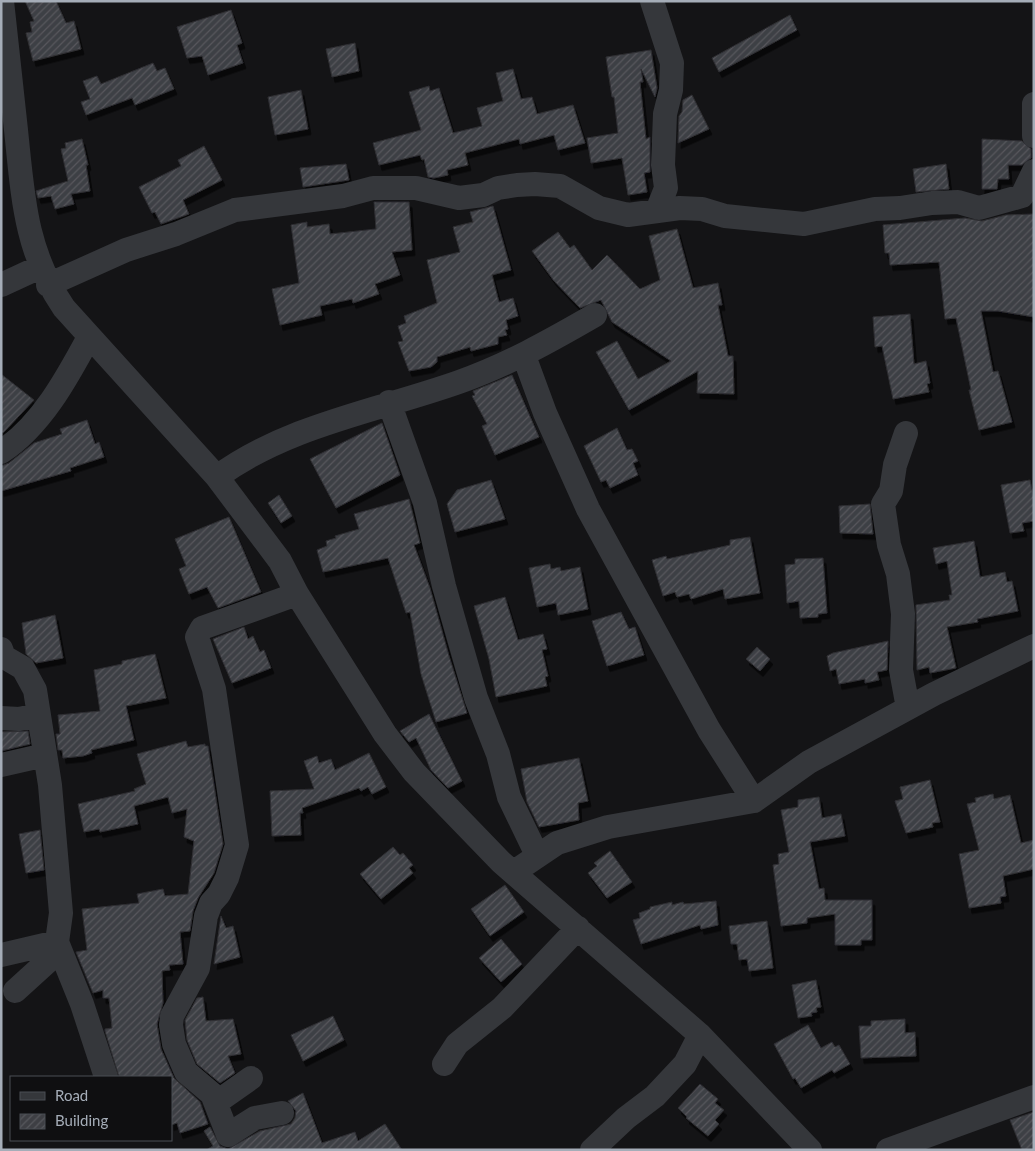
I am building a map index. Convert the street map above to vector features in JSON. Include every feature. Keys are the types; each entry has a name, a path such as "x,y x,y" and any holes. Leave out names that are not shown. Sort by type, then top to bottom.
{"street":[{"path":"2,1 24,214 44,276 64,308 217,478 280,561 297,594 385,734 405,761 501,862 700,1035 810,1150"},
{"path":"652,1 672,63 672,90 665,114 663,165 666,188 657,211"},
{"path":"1034,104 1034,136"},
{"path":"1,285 44,276 176,234 235,210 343,196 373,188 416,188 459,198 483,195 498,188 517,185 560,186 599,208 628,215 680,208 702,209 724,216 804,224 875,209 900,208 932,203 958,202 979,208 1022,196 1033,176"},
{"path":"217,478 240,461 291,437 389,402 458,382 524,356 595,315"},
{"path":"1,452 25,434 57,391 89,337"},
{"path":"524,356 545,413 588,509 709,730 754,801"},
{"path":"389,402 415,469 425,503 444,586 476,698 498,754 509,797 537,855"},
{"path":"906,433 894,465 891,491 884,504 889,545 898,574 903,614 901,670 908,708"},
{"path":"282,1113 255,1118 228,1135 217,1102 212,1094 186,1072 174,1044 171,1025 172,1016 198,968 206,916 211,902 219,894 227,878 237,845 214,689 197,637 202,628 297,594"},
{"path":"514,872 557,843 608,827 754,801 809,762 908,708 1034,646"},
{"path":"1,649 4,657 23,668 35,690 50,785 61,913 57,942 48,961 15,990"},
{"path":"1,718 38,715"},
{"path":"1,765 45,755"},
{"path":"444,1064 457,1044 502,1008 578,928"},
{"path":"1,955 57,942"},
{"path":"57,942 82,1004 106,1076"},
{"path":"592,1150 626,1118 656,1096 685,1064 700,1035"},
{"path":"217,1102 251,1078"},
{"path":"888,1150 1034,1097"}],"building":[{"path":"25,1 56,1 66,23 74,21 81,49 33,61 26,33 32,32 30,22 34,21"},
{"path":"231,10 242,43 237,45 243,63 208,75 202,56 187,58 177,27"},
{"path":"790,15 797,30 719,72 712,58"},
{"path":"355,43 359,71 332,77 326,49"},
{"path":"651,50 657,88 655,97 641,69 643,82 640,82 646,139 650,137 650,172 644,173 647,192 628,195 622,158 591,163 587,138 618,133 614,97 612,97 606,57"},
{"path":"153,63 157,71 165,68 174,89 135,105 132,98 86,115 81,102 90,99 83,81 97,76 101,84"},
{"path":"513,69 521,99 532,97 537,114 573,105 585,143 558,150 554,135 520,144 519,139 465,153 468,165 447,170 448,175 434,178 428,177 424,159 422,160 420,155 379,165 373,143 421,130 409,92 429,86 430,91 439,88 453,133 482,126 477,108 503,101 496,73"},
{"path":"301,90 308,129 275,135 268,97"},
{"path":"692,95 709,129 678,143 679,116 682,112 683,100"},
{"path":"82,139 88,165 86,165 90,191 71,194 74,204 55,209 51,196 38,198 36,191 68,181 61,149 66,148 65,143"},
{"path":"982,139 1022,141 1031,149 1031,158 1022,165 1008,165 1009,179 998,179 997,189 982,189"},
{"path":"204,146 222,180 183,200 189,214 161,224 155,212 152,213 139,187 181,166 178,160"},
{"path":"346,164 349,180 303,187 300,168"},
{"path":"946,164 949,189 916,192 913,169"},
{"path":"374,202 409,202 412,250 392,252 400,275 375,284 379,294 353,303 352,299 320,306 322,315 280,325 272,289 299,283 291,225 307,222 307,227 329,224 330,234 376,229"},
{"path":"493,206 511,270 492,275 499,302 513,298 518,316 506,320 508,329 505,330 507,335 498,337 498,344 471,351 470,347 437,357 437,362 431,367 409,371 398,342 403,341 398,326 406,323 404,316 437,303 427,260 460,252 453,227 473,222 470,212"},
{"path":"1034,214 1034,317 998,311 981,311 993,372 998,371 1012,422 979,430 969,390 971,390 956,318 945,319 939,262 890,265 889,253 885,253 883,225 965,218 982,221 1006,215"},
{"path":"677,229 693,288 718,283 722,305 718,305 728,356 733,356 734,394 697,393 698,371 629,410 596,352 617,341 638,379 671,361 612,322 601,300 580,308 554,281 532,251 558,232 570,248 574,245 592,270 607,255 640,289 660,280 649,236"},
{"path":"910,314 914,364 926,361 930,383 927,384 929,392 893,399 882,346 875,347 873,317"},
{"path":"1,374 34,400 3,433 1,431"},
{"path":"512,375 539,437 495,455 482,426 487,424 472,396 475,395 473,391"},
{"path":"87,420 95,444 99,442 104,457 70,468 71,471 1,491 1,466 9,463 34,443 62,434 60,429"},
{"path":"382,423 400,475 336,508 310,459"},
{"path":"617,428 627,450 632,449 638,461 633,463 638,475 610,488 606,480 601,482 584,446"},
{"path":"491,480 505,519 455,532 447,504 457,490"},
{"path":"1030,480 1034,500 1034,521 1022,523 1024,531 1010,533 1001,485"},
{"path":"279,495 292,516 281,523 268,503"},
{"path":"409,499 420,543 414,545 430,588 467,713 436,722 421,674 410,612 406,613 388,558 323,572 317,550 327,546 326,541 336,538 335,536 359,529 354,514"},
{"path":"870,504 873,534 840,533 839,506"},
{"path":"229,517 261,592 218,608 207,587 189,594 179,569 186,566 175,539"},
{"path":"750,537 760,593 725,599 723,589 691,599 689,594 677,597 675,592 663,596 652,560 666,556 667,559 730,545 730,540"},
{"path":"974,541 980,577 1005,572 1007,582 1012,581 1018,611 977,619 978,622 947,627 956,668 930,673 929,667 917,670 916,605 950,600 949,595 952,595 947,561 936,564 933,548"},
{"path":"823,558 827,613 818,614 818,617 800,618 799,601 787,603 785,565 795,564 795,559"},
{"path":"550,564 551,569 560,567 561,571 580,567 588,609 558,615 556,603 537,607 529,568"},
{"path":"505,597 518,640 543,634 547,649 542,650 548,676 545,677 547,686 496,697 489,659 474,606"},
{"path":"621,612 629,629 635,627 644,655 607,666 592,621"},
{"path":"55,615 63,658 36,663 26,654 22,623"},
{"path":"244,627 248,639 253,636 260,652 264,650 271,668 232,683 213,639"},
{"path":"888,641 887,670 877,672 879,680 865,683 865,679 839,684 836,669 830,671 827,656"},
{"path":"757,647 770,659 760,671 746,659"},
{"path":"155,654 166,698 126,706 134,740 91,750 92,753 83,756 63,758 62,750 58,750 56,734 60,734 58,715 100,711 94,670 122,664 122,661"},
{"path":"429,714 462,781 448,788 431,770 416,738 409,742 400,731"},
{"path":"28,731 30,744 1,751 1,732"},
{"path":"186,741 188,747 205,744 205,746 208,746 223,844 214,873 198,898 193,911 190,931 180,932 183,964 169,965 170,970 162,971 163,1003 157,1024 161,1049 174,1078 200,1102 208,1124 180,1133 177,1123 172,1125 172,1076 119,1076 105,1031 105,1029 112,1028 109,998 103,998 103,990 93,993 76,952 87,950 82,909 139,903 137,894 163,889 165,896 188,894 194,841 184,837 187,809 172,813 168,797 134,806 138,824 100,832 99,829 84,832 78,804 135,791 134,789 146,784 137,754"},
{"path":"369,753 386,787 372,794 368,787 361,791 359,788 302,808 303,813 300,813 301,835 272,836 270,791 314,789 304,761 317,756 319,763 331,759 335,770"},
{"path":"579,758 588,801 578,803 579,820 539,827 527,802 521,769"},
{"path":"930,780 940,822 932,823 933,827 906,833 895,801 903,799 900,787"},
{"path":"993,794 994,799 1010,795 1021,843 1034,840 1034,869 1003,876 1006,896 1000,897 1001,903 969,908 959,854 979,850 967,804 976,802 975,798"},
{"path":"819,797 822,818 841,814 845,836 810,842 819,889 824,888 825,900 872,900 872,940 861,940 861,945 835,945 835,914 807,918 807,923 781,926 773,865 779,864 778,854 789,852 781,810 798,807 798,800"},
{"path":"40,830 44,870 26,873 19,834"},
{"path":"393,847 400,855 403,853 413,865 409,868 413,873 381,899 360,874"},
{"path":"610,851 632,882 607,898 588,873 597,866 594,863"},
{"path":"505,885 524,912 490,936 471,909"},
{"path":"716,901 718,925 701,929 700,925 641,944 633,920 640,918 639,913 650,909 650,907 672,902 672,905 683,902 684,904"},
{"path":"221,916 226,928 233,926 240,957 214,964"},
{"path":"767,921 773,968 749,971 747,959 739,960 737,944 731,944 729,926"},
{"path":"501,939 522,964 501,982 479,958"},
{"path":"816,980 821,1007 816,1008 817,1012 811,1013 812,1016 798,1018 792,985"},
{"path":"203,997 206,1021 233,1019 241,1054 228,1056 235,1073 220,1083 197,1064 187,1040 185,1020 197,998"},
{"path":"333,1016 344,1040 303,1061 291,1035"},
{"path":"905,1019 905,1033 915,1032 916,1056 861,1058 859,1026 871,1026 871,1021"},
{"path":"808,1025 821,1048 832,1042 835,1047 839,1045 850,1064 834,1073 832,1070 801,1088 795,1078 793,1079 774,1044"},
{"path":"700,1084 718,1099 715,1103 724,1110 715,1120 719,1124 708,1136 686,1118 678,1108"},
{"path":"303,1093 322,1143 355,1132 358,1141 385,1124 402,1150 206,1150 213,1146 204,1131 210,1127 220,1146 228,1149 260,1131 291,1124 295,1118 296,1111 288,1101"},
{"path":"1034,1112 1034,1150 1022,1150 1010,1120"}]}
